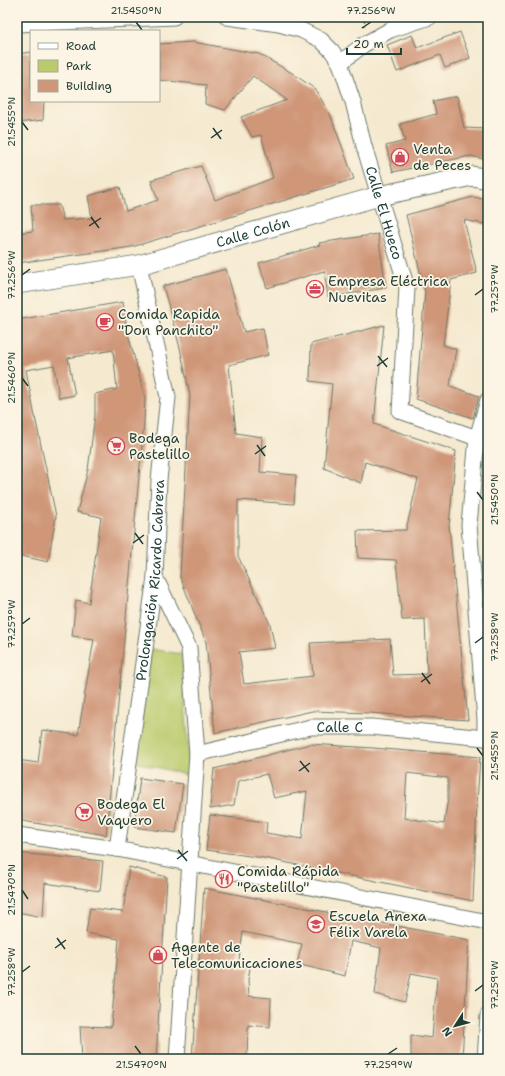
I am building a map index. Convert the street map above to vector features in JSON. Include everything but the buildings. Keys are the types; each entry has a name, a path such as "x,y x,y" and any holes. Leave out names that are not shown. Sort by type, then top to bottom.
{"street":[{"path":"17,24 174,17"},
{"name":"Calle El Hueco","path":"227,17 278,24 301,30 321,40 332,51 340,63 353,102 364,146 407,288 400,411 477,438"},
{"path":"340,63 363,45 390,30 430,17"},
{"name":"Calle Colón","path":"17,284 139,265 379,196 472,176 488,179"},
{"name":"Prolongación Ricardo Cabrera","path":"117,849 155,577 159,480 168,397 139,265"},
{"path":"487,738 469,525 477,438 488,400"},
{"path":"155,577 189,648 197,754 177,1059"},
{"name":"Calle C","path":"197,754 311,727 372,727 487,738"},
{"path":"17,835 117,849 488,922"},
{"path":"485,1059 488,1015"}],"green space":[{"path":"151,649 181,654 189,753 187,775 135,762"}],"place":[{"name":"Venta de Peces","path":"400,157"},
{"name":"Empresa Eléctrica Nuevitas","path":"315,289"},
{"name":"Comida Rapida \"Don Panchito\"","path":"105,322"},
{"name":"Bodega Pastelillo","path":"116,446"},
{"name":"Bodega El Vaquero","path":"84,812"},
{"name":"Comida Rápida \"Pastelillo\"","path":"224,879"},
{"name":"Escuela Anexa Félix Varela","path":"316,924"},
{"name":"Agente de Telecomunicaciones","path":"158,955"}]}
